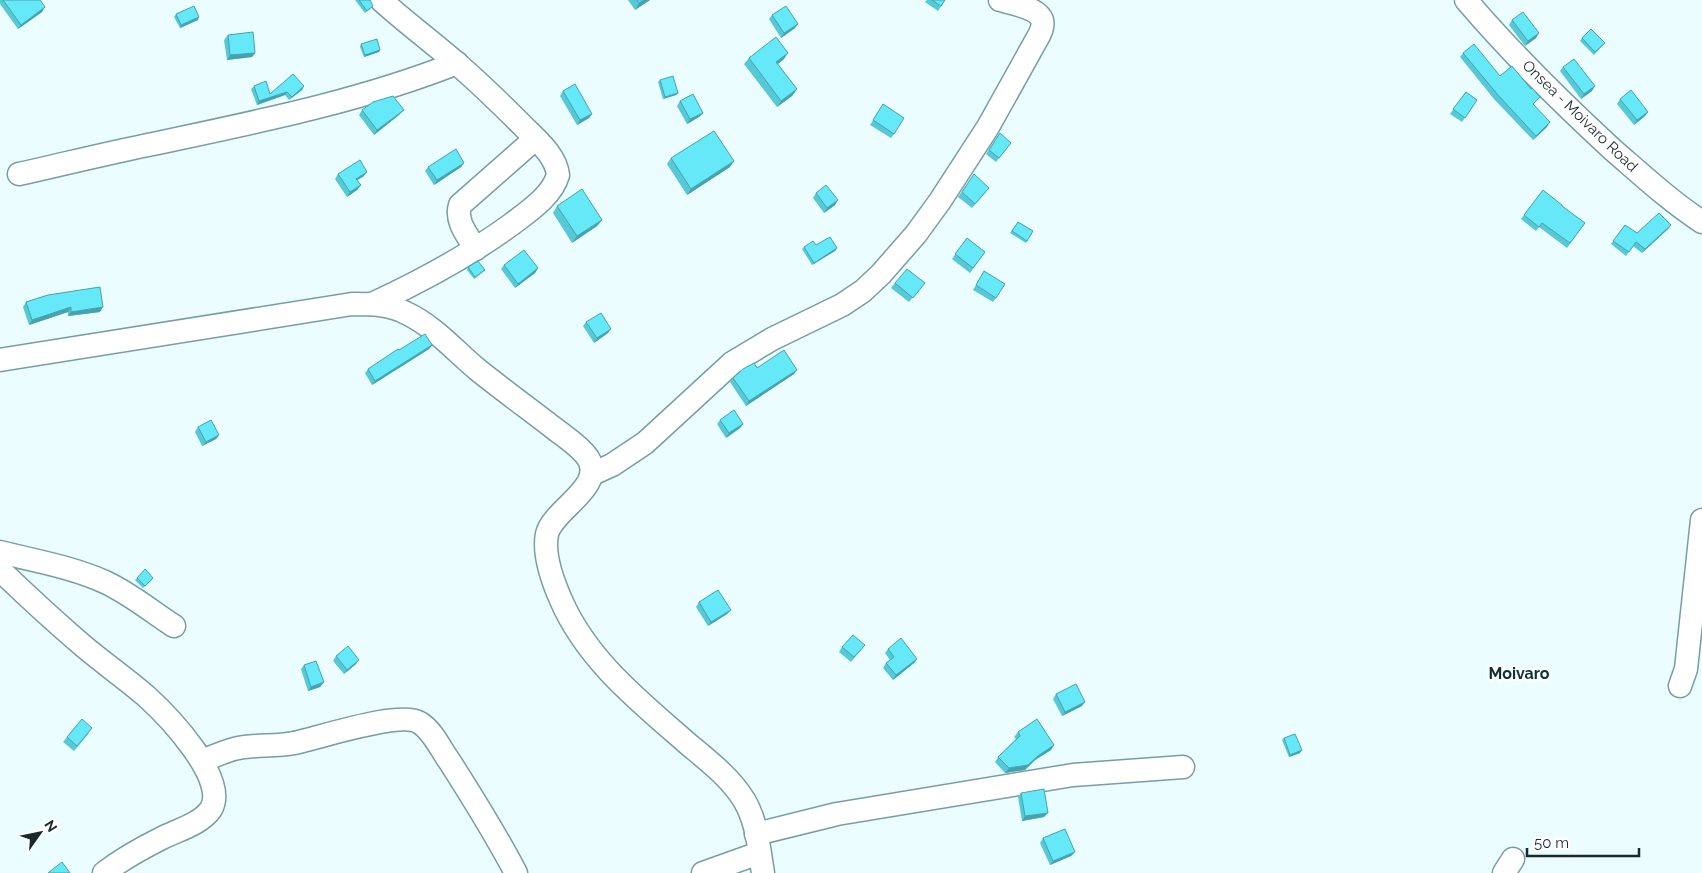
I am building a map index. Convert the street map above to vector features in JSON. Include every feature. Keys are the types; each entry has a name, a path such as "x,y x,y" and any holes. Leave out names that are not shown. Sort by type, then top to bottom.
{"street":[{"path":"372,304 429,277 476,249 534,206 556,182 558,174 554,161 536,139 508,111 457,63 381,0"},
{"path":"592,474 612,465 645,443 732,363 772,339 842,305 863,291 881,274 916,234 988,127 1042,28 1042,20 1030,9 1000,0"},
{"name":"Onsea - Moivaro Road","path":"1466,0 1506,45 1594,132 1646,179 1702,222"},
{"path":"19,174 314,108 404,83 457,63"},
{"path":"476,249 459,220 458,211 460,205 536,139"},
{"path":"0,360 325,308 372,304 406,312 428,326 477,369 572,442 588,459 592,474 584,489 554,520 547,535 548,555 560,599 571,622 605,668 628,692 716,768 744,799 750,812 760,853"},
{"path":"1680,686 1686,669 1702,520"},
{"path":"0,552 76,572 104,582 121,590 174,626"},
{"path":"0,570 84,647 146,696 166,716 202,761 211,779 214,792 214,802 211,809 194,823 135,853 104,873"},
{"path":"202,761 239,748 284,745 381,722 402,719 414,720 421,723 438,744 471,795 516,873"},
{"path":"703,873 760,853 837,814 1073,776 1184,767"}],"building":[{"path":"3,0 40,0 45,7 21,25"},
{"path":"359,0 370,0 373,6 367,11"},
{"path":"932,0 945,0 941,6"},
{"path":"194,6 199,17 181,25 176,14"},
{"path":"786,6 798,24 784,33 772,15"},
{"path":"1523,12 1539,33 1528,41 1512,20"},
{"path":"1591,29 1605,43 1595,52 1582,38"},
{"path":"253,32 255,53 230,55 228,35"},
{"path":"776,37 788,53 776,62 797,89 781,101 749,58"},
{"path":"377,39 380,50 365,55 361,44"},
{"path":"1474,44 1500,76 1512,66 1540,97 1533,104 1550,122 1536,136 1463,53"},
{"path":"1574,59 1595,86 1584,94 1563,67"},
{"path":"293,74 304,86 292,97 287,92 259,101 254,86 266,81 270,94"},
{"path":"673,76 678,93 665,97 660,80"},
{"path":"575,84 592,114 580,120 563,91"},
{"path":"1631,90 1648,112 1637,120 1620,99"},
{"path":"1466,92 1477,100 1465,118 1453,109"},
{"path":"693,94 703,113 690,119 680,101"},
{"path":"393,96 404,110 377,130 362,110 373,102"},
{"path":"883,104 904,118 894,134 873,120"},
{"path":"714,131 734,161 691,189 671,158"},
{"path":"1000,133 1011,143 999,158 989,150"},
{"path":"456,149 464,163 437,180 428,167"},
{"path":"360,160 367,172 356,179 361,185 350,192 338,174"},
{"path":"974,174 989,188 975,204 962,192"},
{"path":"826,185 838,200 827,208 816,193"},
{"path":"582,189 602,220 577,236 557,206"},
{"path":"1543,190 1585,223 1570,243 1542,223 1539,227 1524,215"},
{"path":"1659,213 1671,225 1645,249 1636,242 1629,252 1613,241 1625,225 1637,233"},
{"path":"1018,222 1033,231 1027,241 1012,231"},
{"path":"830,237 837,248 814,263 804,247 813,241 816,245"},
{"path":"967,238 985,252 973,268 955,254"},
{"path":"524,250 538,268 518,284 504,265"},
{"path":"478,261 485,270 475,277 468,267"},
{"path":"907,269 925,283 913,298 895,283"},
{"path":"984,271 1005,284 996,298 976,285"},
{"path":"100,287 103,307 71,312 71,307 32,320 26,302 48,295"},
{"path":"601,313 611,329 597,338 586,322"},
{"path":"425,334 432,345 375,381 368,369"},
{"path":"784,350 797,370 749,401 733,378 743,369 754,363 757,368"},
{"path":"734,410 743,424 729,433 720,420"},
{"path":"211,420 219,435 206,442 198,427"},
{"path":"145,569 153,578 145,586 137,578"},
{"path":"718,590 731,610 711,622 699,602"},
{"path":"853,635 865,645 854,657 842,647"},
{"path":"901,638 917,659 896,675 886,663 894,657 888,649"},
{"path":"348,646 359,660 347,670 336,656"},
{"path":"316,661 324,682 311,687 304,665"},
{"path":"1076,684 1085,702 1065,712 1056,694"},
{"path":"82,719 92,728 77,746 67,737"},
{"path":"1037,719 1054,745 1028,765 1009,768 998,757 1020,736 1018,732"},
{"path":"1295,734 1302,750 1290,755 1284,738"},
{"path":"1044,789 1048,813 1025,816 1021,793"},
{"path":"1065,829 1075,852 1053,861 1043,838"},
{"path":"62,862 70,873 48,873"}],"district":[{"name":"Moivaro","path":"1519,673"}]}
